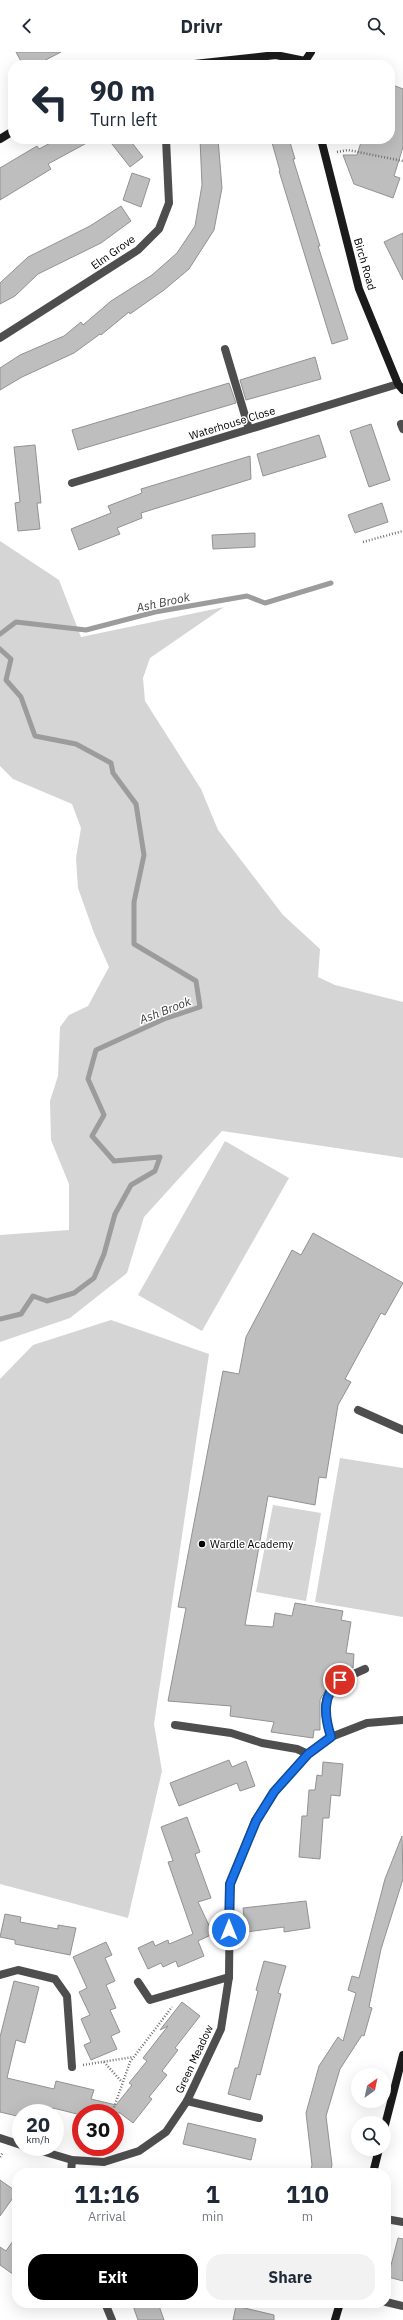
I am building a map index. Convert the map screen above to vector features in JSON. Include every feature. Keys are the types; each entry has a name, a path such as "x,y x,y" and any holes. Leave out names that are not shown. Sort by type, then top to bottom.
{"street":[{"path":"230,60 276,55 295,60"},
{"name":"Elm Grove","path":"0,338 138,250 159,229 169,203 166,144"},
{"name":"Birch Road","path":"322,144 359,289 401,387"},
{"path":"225,349 249,429"},
{"name":"Waterhouse Close","path":"72,483 249,429 401,387"},
{"path":"358,1410 403,1430"},
{"path":"331,1737 326,1709 329,1691 340,1680 365,1669"},
{"name":"Green Meadow","path":"58,2156 72,2160 104,2162 139,2151 166,2132 187,2101 221,2029 229,1976 230,1884 256,1821 274,1792 308,1754 331,1737 367,1723 403,1720"},
{"path":"175,1725 231,1733 262,1743 297,1748 308,1754"},
{"path":"0,1975 18,1970 55,1979 67,1996 72,2067"},
{"path":"138,1982 150,2000 229,1976"},
{"path":"387,2116 403,2055"},
{"path":"187,2101 259,2118"},
{"path":"0,2138 12,2142"},
{"path":"374,2168 377,2156"},
{"path":"71,2168 72,2160"},
{"path":"391,2220 403,2222"},
{"path":"391,2303 403,2306"},
{"path":"106,2308 112,2320"},
{"path":"335,2320 339,2308"}],"path":[{"path":"324,154 348,150 403,162"},
{"path":"363,542 403,531"},
{"path":"115,2104 122,2082 134,2057 184,1990"},
{"path":"72,2067 134,2057"},
{"path":"104,2062 122,2082"}],"shaded area":[{"path":"0,541 59,580 81,637 224,607 150,658 143,678 145,701 201,789 218,830 283,915 320,949 318,977 335,985 403,1002 403,1158 222,1131 144,1217 127,1273 70,1318 0,1342 0,1235 69,1230 69,1184 51,1140 50,1101 58,1076 60,1027 69,1015 88,1006 109,967 94,933 78,888 76,858 81,828 72,804 13,779 0,766"},
{"path":"225,1141 289,1178 202,1331 138,1295"},
{"path":"111,1320 209,1354 154,1724 162,1771 128,1918 0,1884 0,1379 33,1345"},
{"path":"340,1458 403,1468 403,1617 315,1602"},
{"path":"273,1505 321,1513 306,1601 256,1592"}],"building":[{"path":"16,52 61,52 46,60 20,60"},
{"path":"395,86 403,89 403,147 394,176 400,178 393,198 354,184 343,155 357,155 360,144 395,144"},
{"path":"48,144 85,144 48,164 51,169 0,200 0,168 37,146 39,149"},
{"path":"112,144 133,144 143,157 130,167"},
{"path":"200,144 218,144 222,188 214,230 189,269 164,290 130,314 129,312 101,335 100,334 74,353 22,377 0,390 0,368 20,355 64,336 81,322 83,325 111,301 152,275 177,253 195,226 202,185"},
{"path":"272,144 290,144 295,159 293,159 320,246 318,246 348,339 332,344"},
{"path":"132,173 150,179 141,207 123,200"},
{"path":"121,206 131,221 101,243 38,274 15,296 0,304 0,283 28,257 90,226"},
{"path":"403,233 403,280 384,242"},
{"path":"315,357 321,379 246,400 240,380"},
{"path":"229,383 236,403 78,450 72,430"},
{"path":"371,424 390,480 369,487 350,431"},
{"path":"319,435 326,457 263,476 257,454"},
{"path":"35,445 41,503 37,503 40,529 18,531 15,503 20,502 14,447"},
{"path":"250,456 251,479 141,513 142,518 117,528 120,534 79,550 71,529 111,513 108,506 142,493 141,489"},
{"path":"382,503 388,522 355,533 348,515"},
{"path":"255,533 255,547 213,549 212,535"},
{"path":"313,1233 403,1283 385,1315 381,1313 345,1379 351,1382 338,1405 326,1478 319,1477 315,1505 268,1496 245,1625 273,1627 275,1613 292,1616 295,1603 343,1611 341,1620 351,1622 346,1653 354,1654 353,1668 332,1666 328,1685 320,1700 320,1730 314,1730 313,1738 271,1732 274,1722 230,1716 231,1706 168,1701 186,1608 178,1607 223,1371 239,1374 246,1337 292,1250 301,1255"},
{"path":"229,1760 232,1767 246,1761 255,1786 240,1791 237,1783 179,1806 170,1783"},
{"path":"323,1762 343,1764 340,1796 331,1795 329,1818 323,1818 320,1859 299,1857 302,1816 307,1816 309,1790 315,1790 317,1775 322,1776"},
{"path":"187,1817 200,1852 195,1854 211,1898 198,1902 213,1934 198,1941 204,1956 178,1967 176,1961 163,1967 161,1963 148,1969 138,1948 153,1941 155,1946 168,1940 169,1944 193,1934 168,1862 173,1861 161,1827"},
{"path":"402,1836 403,1879 381,1949 369,2007 372,2008 364,2036 362,2035 340,2069 326,2116 331,2168 311,2168 306,2113 319,2066 338,2037 343,2041 356,1993 348,1990 352,1976 359,1978 385,1879"},
{"path":"306,1901 310,1928 284,1932 284,1927 246,1932 243,1908"},
{"path":"5,1914 21,1917 20,1922 58,1929 58,1925 76,1928 70,1955 15,1944 15,1940 0,1937"},
{"path":"106,1942 112,1955 105,1958 115,1981 106,1985 116,2008 110,2010 120,2032 111,2036 117,2049 91,2060 84,2045 91,2042 81,2019 90,2015 79,1992 87,1988 73,1957"},
{"path":"264,1961 286,1966 278,1993 281,1994 260,2075 257,2074 250,2100 228,2094 235,2068 238,2068 258,1991 256,1990"},
{"path":"14,1981 39,1987 25,2043 16,2040 7,2078 54,2089 56,2081 94,2090 91,2099 112,2104 72,2104 72,2113 64,2111 64,2104 12,2104 12,2115 0,2112 0,2037"},
{"path":"182,2002 200,2016 175,2048 178,2050 162,2071 167,2075 149,2097 152,2099 133,2123 124,2116 124,2104 117,2104 132,2085 129,2083 147,2061 143,2058 168,2026 160,2030"},
{"path":"188,2123 256,2139 251,2160 183,2144"},
{"path":"0,2180 12,2188 12,2199 0,2216"},
{"path":"398,2238 403,2239 403,2281 391,2278 391,2265"},
{"path":"12,2242 12,2273 0,2265 0,2247 6,2251"},
{"path":"134,2308 160,2308 164,2320 138,2320"},
{"path":"236,2308 244,2308 274,2315 274,2320 233,2320"}],"waterway":[{"name":"Ash Brook","path":"0,634 16,622 86,630 155,612 247,596 265,603 331,583"},
{"name":"Ash Brook","path":"0,649 11,659 6,680 21,697 35,736 76,744 111,763 113,773 136,804 144,855 134,902 134,944 196,981 200,1007 164,1019 96,1050 88,1079 104,1115 92,1136 114,1161 160,1157 155,1171 131,1185 115,1214 104,1254 94,1278 74,1293 47,1301 33,1296 21,1314 0,1319"}],"place":[{"name":"Wardle Academy","path":"202,1544"}],"route":[{"path":"229,1930 230,1884 256,1821 274,1792 308,1754 331,1737 328,1727 326,1699 329,1691 340,1680"}]}
